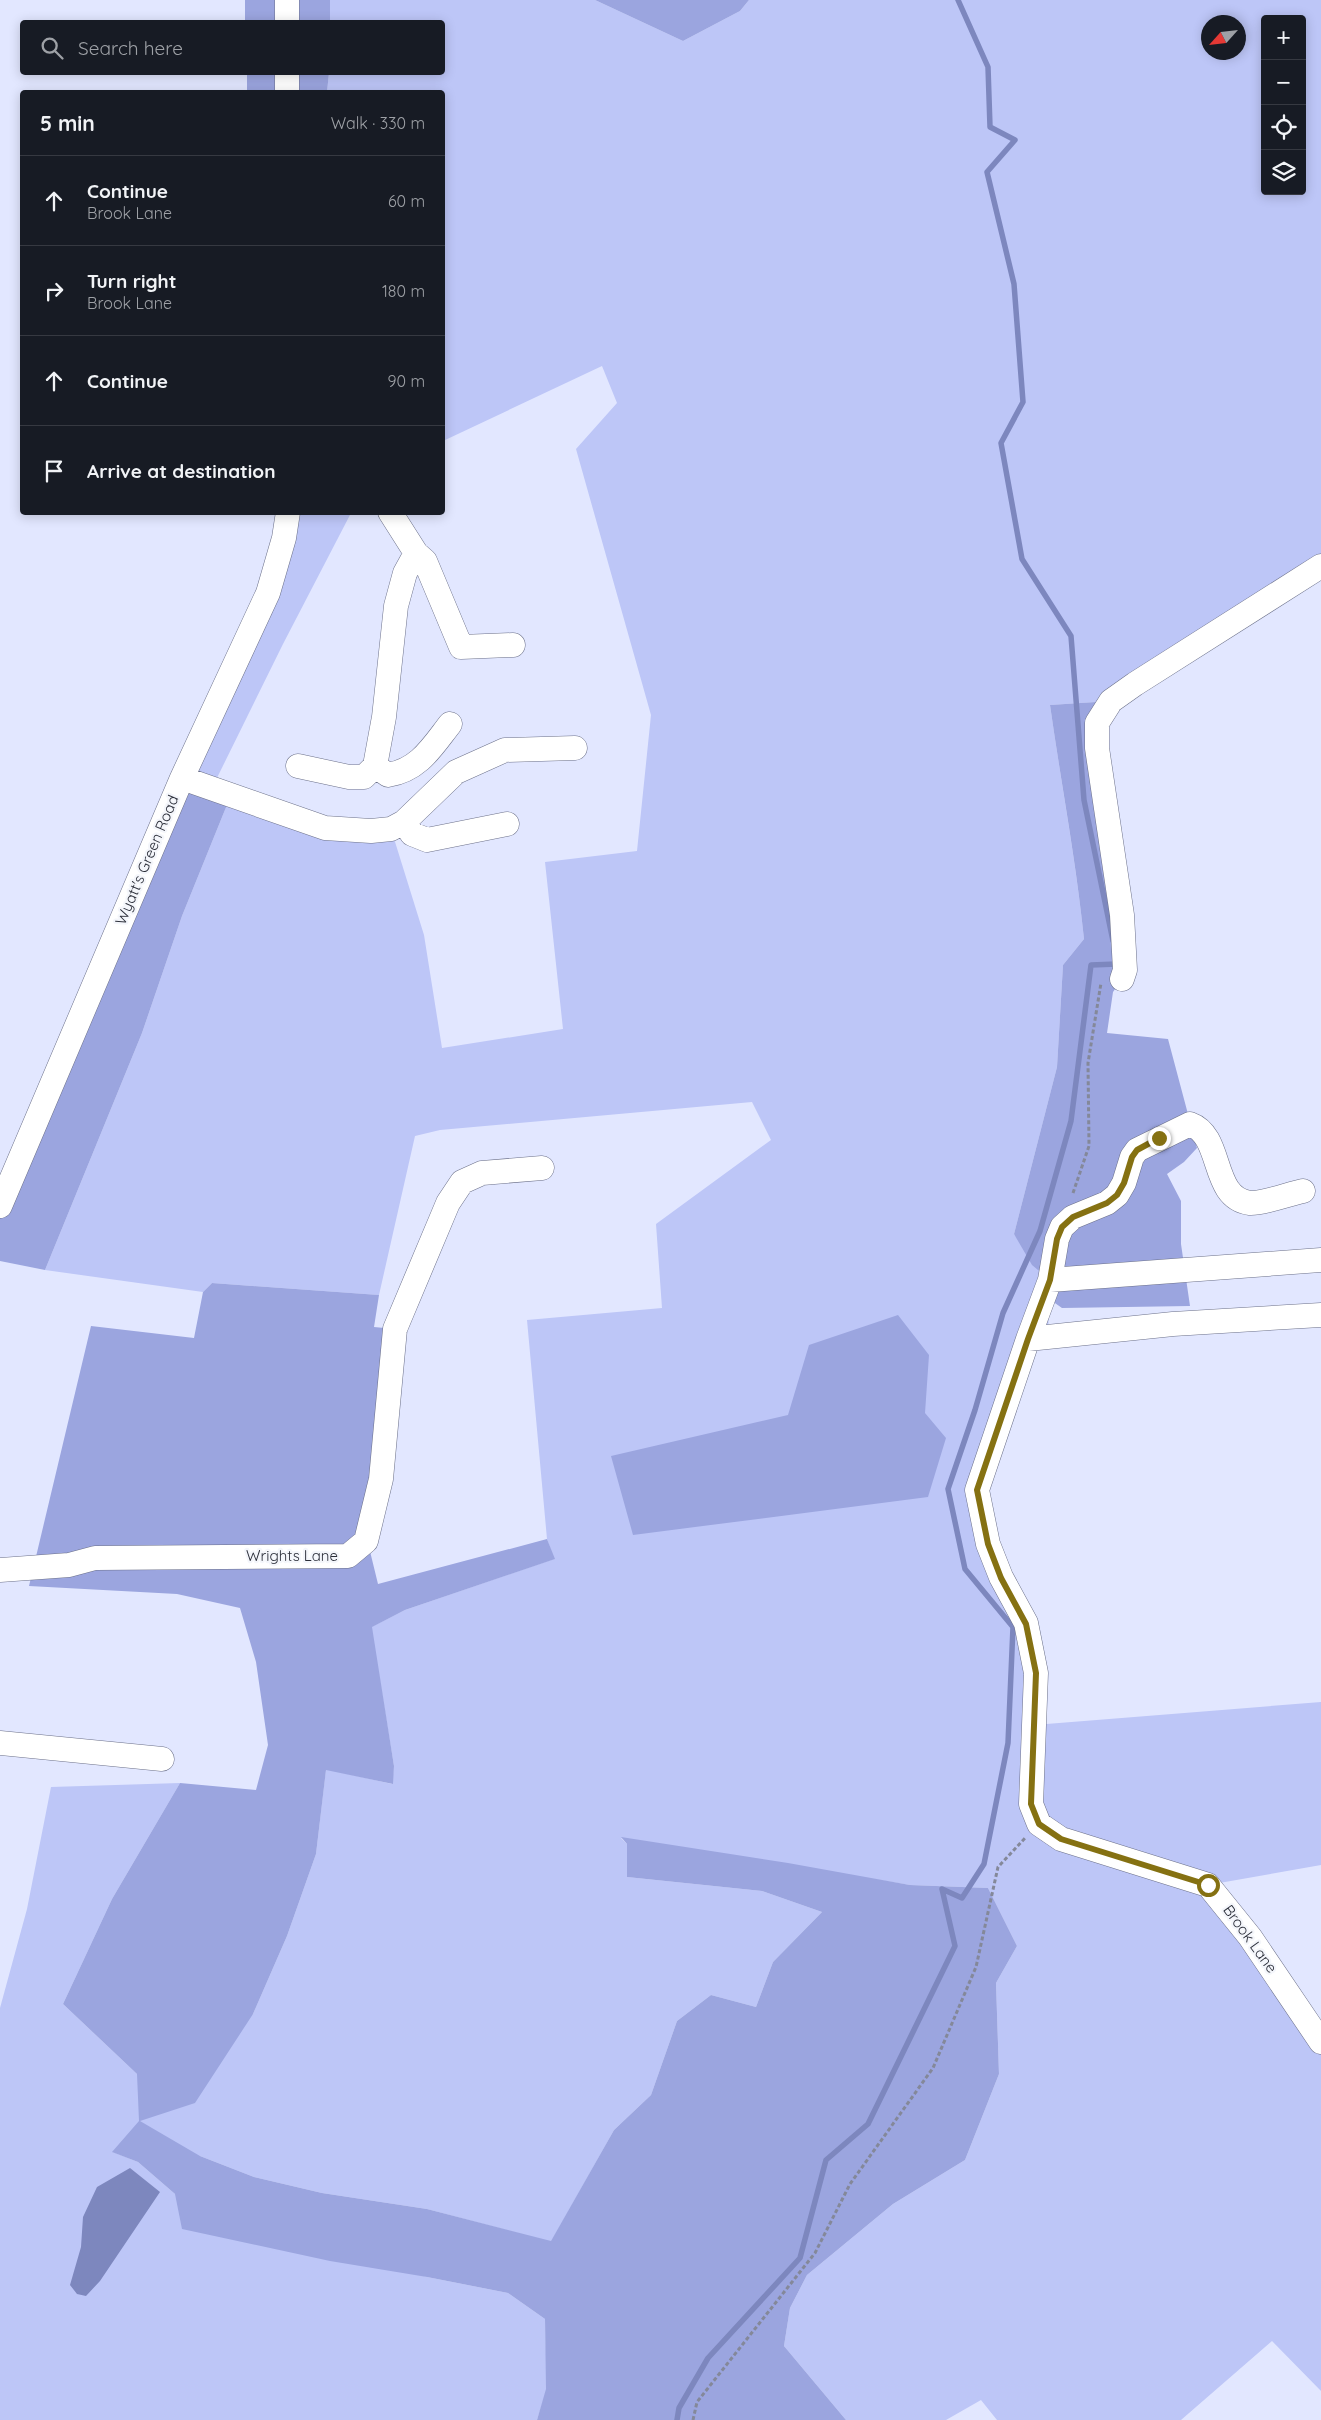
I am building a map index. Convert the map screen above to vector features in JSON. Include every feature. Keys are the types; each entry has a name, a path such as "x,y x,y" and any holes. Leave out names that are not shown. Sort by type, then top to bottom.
{"street":[{"path":"287,0 287,20"},
{"path":"286,90 287,75"},
{"name":"Wyatt's Green Road","path":"0,1206 5,1181 51,1090 182,778 268,593 284,538 288,515"},
{"path":"392,515 416,553 425,561 461,647 513,645"},
{"path":"298,766 349,777 364,776 375,766 385,708 396,606 405,573 416,553"},
{"path":"1122,979 1125,970 1122,915 1097,748 1097,724 1112,702 1135,684 1321,566"},
{"path":"375,766 388,775 410,769 429,750 450,724"},
{"path":"182,778 325,828 371,831 391,829 404,822 456,772 505,750 575,748"},
{"path":"404,822 412,834 428,840 507,824"},
{"path":"1039,1824 1031,1804 1036,1673 1026,1624 1001,1578 988,1544 977,1490 1050,1280 1055,1246 1062,1227 1073,1217 1107,1203 1117,1195 1124,1183 1132,1157 1137,1150 1190,1124 1198,1127 1206,1135 1227,1190 1236,1199 1251,1203 1303,1191"},
{"name":"Wrights Lane","path":"0,1570 51,1567 95,1558 348,1556 366,1540 381,1479 395,1329 448,1203 462,1182 482,1173 542,1168"},
{"path":"1050,1280 1321,1260"},
{"path":"1028,1339 1173,1324 1321,1314"},
{"path":"0,1743 162,1759"},
{"name":"Brook Lane","path":"1039,1824 1061,1839 1208,1885 1250,1937 1321,2042"}],"path":[{"path":"1062,1227 1089,1146 1088,1063 1102,978 1122,979"},
{"path":"693,2420 697,2402 815,2253 850,2184 933,2068 976,1967 998,1867 1039,1824"}],"shaded area":[{"path":"245,0 330,0 330,20 245,20"},
{"path":"330,0 595,0 683,41 740,11 749,0 1321,0 1321,566 1111,701 1050,705 1073,851 1084,939 1063,965 1057,1067 1014,1234 1050,1280 1048,1336 1027,1339 977,1490 1026,1624 1034,1725 1321,1702 1321,1865 1208,1885 1321,2042 1321,2391 1272,2341 1181,2420 997,2420 981,2400 946,2420 846,2420 784,2346 790,2308 807,2275 893,2204 965,2160 999,2074 996,1983 1017,1946 988,1888 910,1885 621,1838 627,1844 627,1877 762,1891 822,1912 773,1962 756,2007 711,1995 677,2021 651,2095 614,2130 551,2242 427,2209 322,2193 254,2177 200,2156 113,2152 138,2162 175,2194 427,2277 508,2293 545,2319 547,2389 537,2420 0,2420 0,2008 27,1909 51,1787 180,1783 112,1899 63,2004 137,2074 253,2014 287,1936 316,1854 326,1769 392,1784 394,1766 371,1627 405,1610 554,1559 547,1539 527,1320 662,1308 656,1224 771,1140 752,1102 440,1130 415,1136 379,1295 212,1283 203,1292 45,1270 142,1033 182,916 231,795 325,828 391,829 424,935 442,1048 563,1029 545,862 637,851 651,715 576,449 617,403 602,366 445,440 445,90 327,90 329,75 445,75 445,20 330,20"},
{"path":"595,0 749,0 740,11 683,41"},
{"path":"247,75 329,75 327,90 247,90"},
{"path":"287,515 350,515 283,644 212,788 182,778"},
{"path":"1111,701 1097,723 1122,979 1113,992 1107,1033 1168,1039 1197,1148 1184,1162 1167,1174 1181,1201 1181,1244 1190,1306 1062,1308 1045,1296 1050,1280 1032,1265 1014,1234 1057,1067 1063,965 1084,939 1073,851 1050,705"},
{"path":"182,778 231,795 182,916 142,1033 45,1270 0,1261 0,1206"},
{"path":"212,1283 379,1295 374,1327 395,1329 367,1539 378,1584 547,1539 555,1559 405,1610 372,1627 394,1766 393,1784 326,1770 316,1854 287,1936 253,2014 195,2103 140,2121 200,2156 254,2177 322,2193 427,2209 551,2241 614,2130 651,2095 677,2021 711,1995 756,2007 773,1962 822,1912 762,1891 627,1877 627,1844 621,1837 788,1863 910,1885 988,1888 1017,1946 996,1983 999,2074 965,2160 893,2204 807,2275 790,2308 784,2346 846,2420 537,2420 546,2389 545,2319 508,2293 330,2261 182,2229 175,2194 138,2162 112,2152 139,2121 137,2074 63,2004 112,1899 180,1783 256,1790 268,1745 256,1662 240,1608 177,1594 29,1586 91,1326 194,1338 203,1292"},
{"path":"898,1315 929,1355 925,1413 946,1438 928,1497 633,1535 611,1456 788,1415 809,1345"},
{"path":"130,2168 160,2192 100,2281 86,2296 77,2294 70,2285 81,2247 83,2217 97,2187"}],"waterway":[{"path":"958,0 988,67 990,127 1015,140 987,172 1014,284 1023,402 1001,443 1022,559 1071,636 1084,800 1113,941"},
{"path":"677,2420 679,2408 708,2358 800,2258 826,2160 868,2124 955,1946 942,1889 962,1898 984,1864 1008,1743 1013,1627 965,1569 948,1489 975,1410 1003,1313 1040,1231 1071,1121 1091,965 1117,964"}],"route":[{"path":"1159,1138 1137,1150 1132,1157 1124,1183 1117,1195 1107,1203 1073,1217 1062,1227 1057,1239 1050,1280 1045,1296 1028,1339 977,1490 988,1544 1001,1578 1026,1624 1036,1673 1031,1804 1039,1824 1061,1839 1208,1885"}]}
